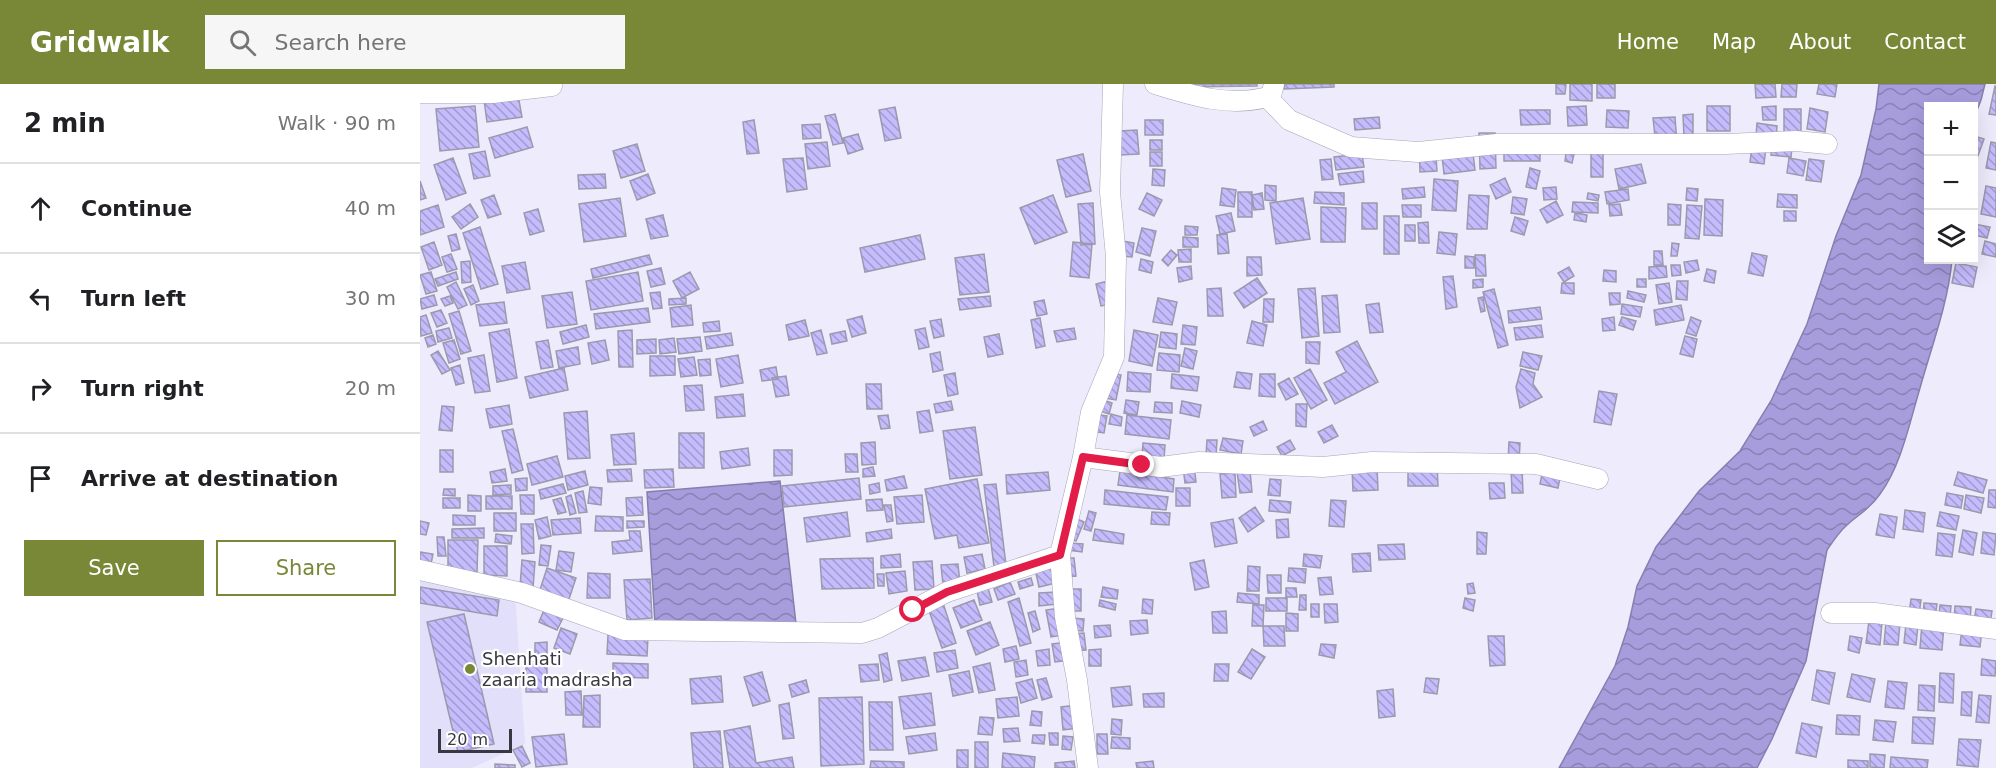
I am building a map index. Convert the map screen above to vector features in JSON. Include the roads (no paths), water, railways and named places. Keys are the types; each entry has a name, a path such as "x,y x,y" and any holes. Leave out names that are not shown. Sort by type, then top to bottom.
{"street":[{"path":"1088,768 1077,680 1065,617 1060,555 1091,412 1114,357 1116,257 1110,192 1113,84"},
{"path":"1155,84 1198,98 1246,102 1270,91 1289,120 1351,147 1418,152 1497,144 1725,144 1796,141 1827,144"},
{"path":"420,93 493,93 552,86"},
{"path":"1083,457 1161,467 1199,462 1323,467 1372,462 1536,464 1598,479"},
{"path":"420,570 522,592 625,630 862,633 878,628 947,592 1060,555"},
{"path":"1831,613 1875,613 1996,629"}],"water":[{"path":"1879,84 1985,84 1978,108 1978,102 1924,102 1924,264 1952,264 1943,308 1894,470 1876,499 1844,528 1827,550 1806,661 1772,739 1757,768 1559,768 1615,666 1628,627 1637,586 1656,547 1699,491 1740,451 1771,401 1807,324 1836,236 1861,175 1876,109"},
{"path":"780,481 796,624 655,624 647,492"}],"place":[{"name":"Shenhati zaaria madrasha","path":"470,669"}]}
